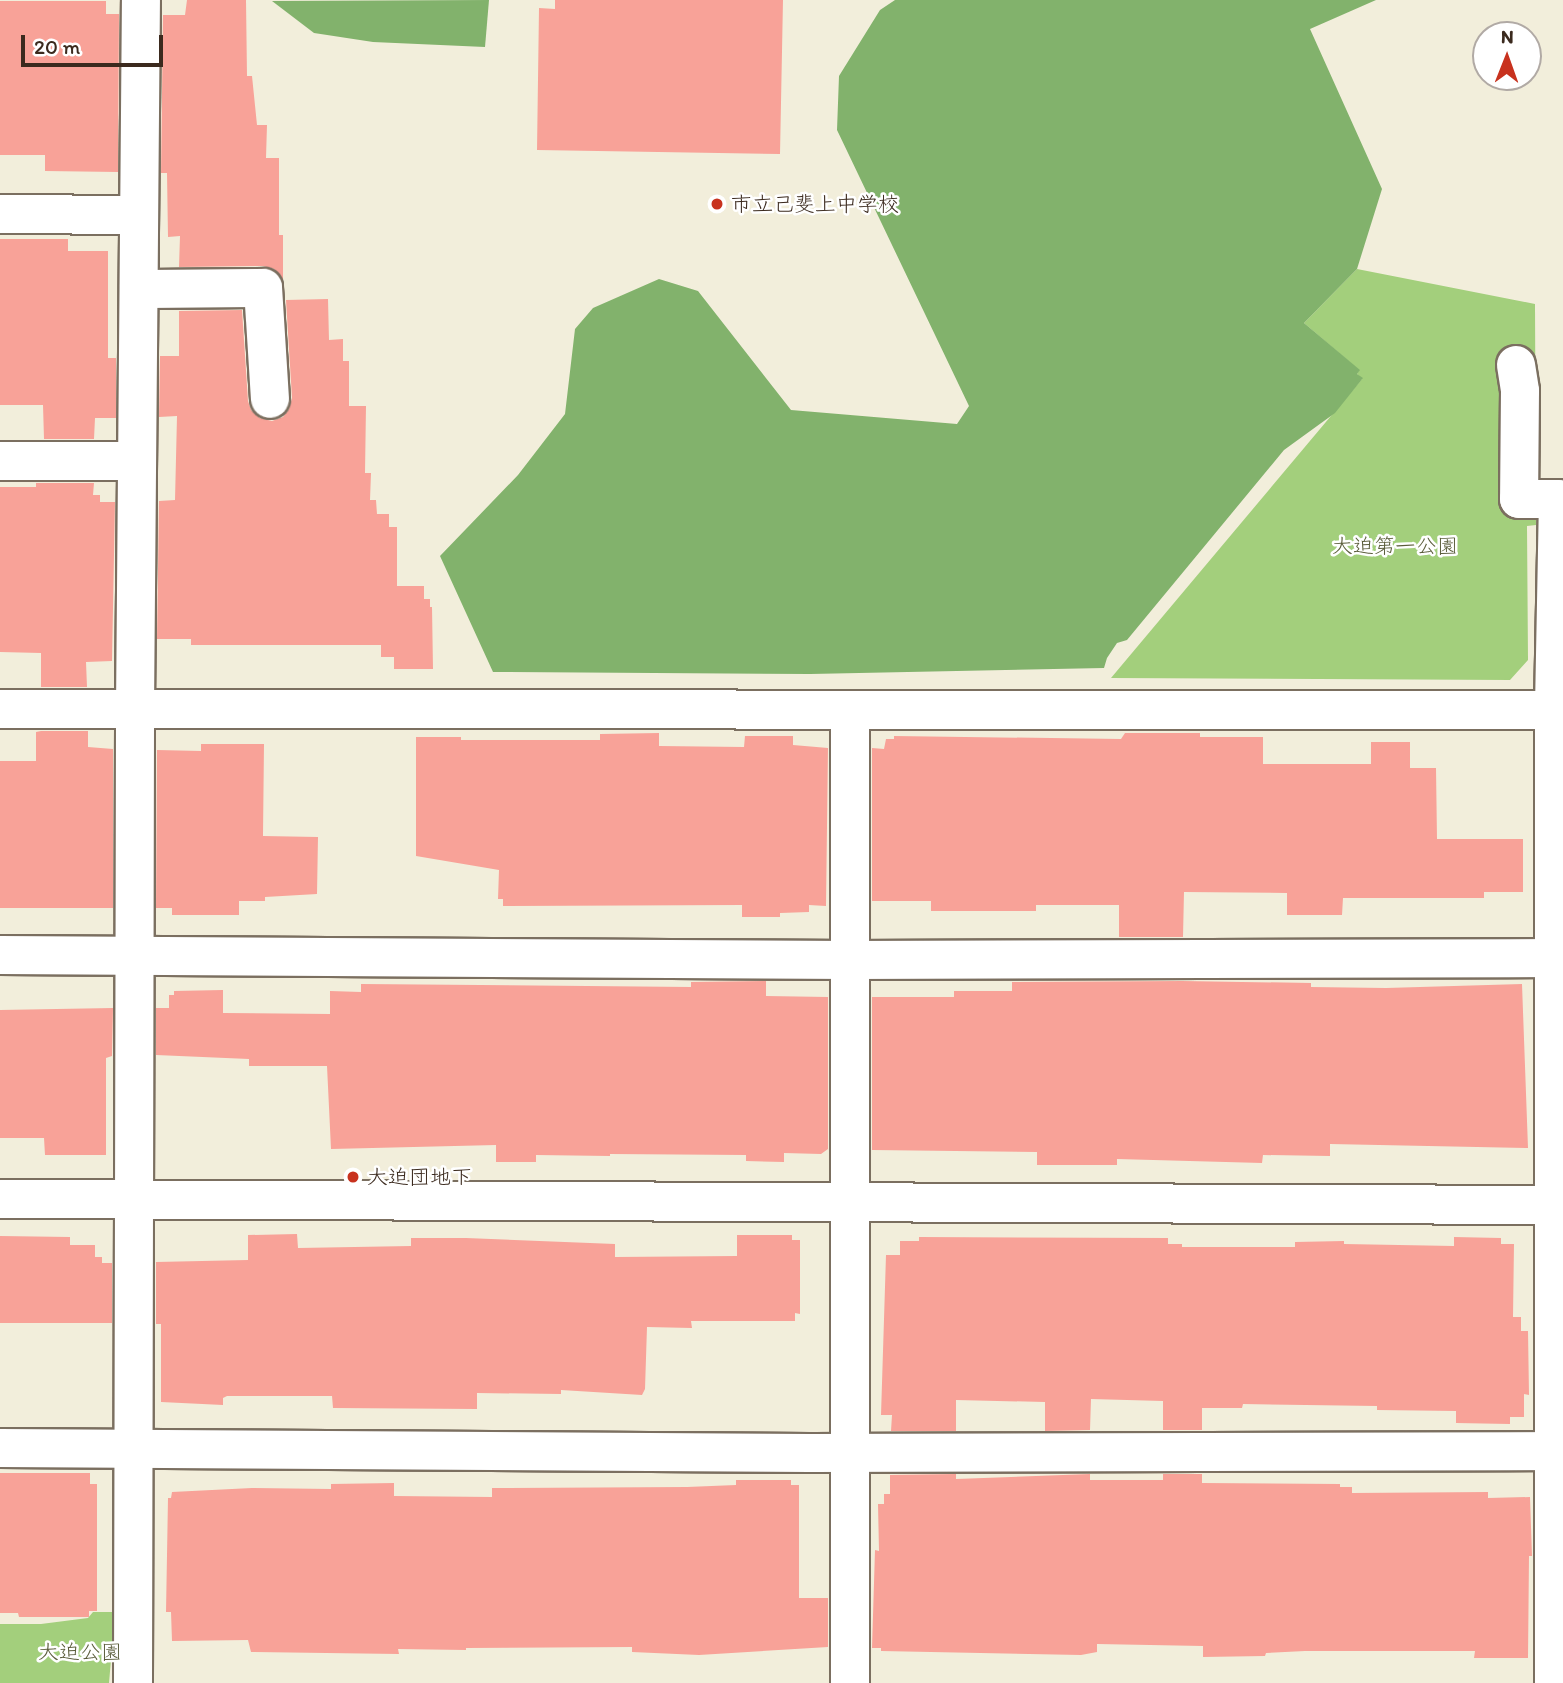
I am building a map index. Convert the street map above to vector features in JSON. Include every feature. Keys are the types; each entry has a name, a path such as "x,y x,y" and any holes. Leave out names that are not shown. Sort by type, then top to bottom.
{"street":[{"path":"133,1683 135,710 141,0"},
{"path":"0,214 139,215"},
{"path":"139,289 263,288 270,399"},
{"path":"1516,365 1520,391 1519,499 1558,499 1556,958 1559,1451 1554,1683"},
{"path":"0,461 137,461"},
{"path":"0,709 1558,710"},
{"path":"850,710 850,1683"},
{"path":"0,955 851,960 1556,958"},
{"path":"0,1199 1558,1204"},
{"path":"0,1448 851,1453 1559,1451"}],"green space":[{"path":"489,0 485,47 373,42 314,33 272,1"},
{"path":"895,0 1376,0 1310,29 1382,189 1357,269 1304,323 1360,370 1357,374 1363,378 1335,413 1284,450 1127,640 1117,643 1104,668 810,674 493,672 440,556 518,475 565,414 575,329 593,308 659,279 698,291 791,410 957,424 969,406 837,130 839,76 880,10"},
{"name":"大迫第一公園","path":"1357,269 1535,304 1536,525 1527,526 1528,660 1510,680 1111,678 1362,379 1357,374 1359,370 1304,323"},
{"name":"大迫公園","path":"93,1612 115,1612 115,1648 112,1648 109,1683 0,1683 0,1624 41,1624 88,1618"}],"building":[{"path":"187,0 246,0 247,76 252,76 257,125 267,125 266,158 279,158 279,235 283,235 283,282 274,269 263,266 179,267 180,236 168,237 167,173 161,173 163,15 185,15"},
{"path":"555,0 783,0 780,154 537,150 539,8 555,9"},
{"path":"0,1 106,1 106,14 119,14 118,172 45,171 45,155 0,155"},
{"path":"0,239 68,239 68,251 108,251 108,358 116,358 116,418 95,418 94,439 44,439 43,405 0,405"},
{"path":"328,299 329,340 343,339 343,361 349,361 349,406 366,406 365,473 371,473 370,500 376,500 377,514 389,514 389,527 397,527 397,586 424,586 424,599 430,599 433,669 394,669 394,657 381,657 381,645 191,645 191,639 157,639 159,501 175,500 177,416 159,417 160,356 179,356 179,311 242,310 248,401 251,410 260,418 272,421 283,417 292,398 286,300"},
{"path":"36,483 94,483 93,495 100,495 100,502 115,502 112,661 86,662 87,687 41,687 41,653 0,652 0,487 36,487"},
{"path":"88,731 88,747 113,749 113,908 0,908 0,761 36,761 36,732"},
{"path":"659,733 659,746 744,747 745,736 793,736 793,745 828,748 826,906 809,905 809,912 780,913 780,917 742,917 742,905 503,906 503,899 498,899 499,870 416,856 416,737 461,737 461,740 600,740 600,734"},
{"path":"1125,733 1200,733 1200,737 1263,737 1263,764 1371,764 1371,742 1410,742 1410,768 1436,768 1437,839 1523,839 1523,892 1484,892 1484,898 1343,898 1342,915 1287,915 1287,893 1184,892 1183,937 1119,937 1119,905 1036,905 1036,911 931,911 931,901 872,901 872,748 884,749 886,739 894,739 894,736 1121,739"},
{"path":"201,744 264,744 263,836 318,837 317,894 265,897 265,901 239,901 239,915 172,915 172,908 156,908 157,750 201,751"},
{"path":"766,981 766,996 828,997 828,1149 821,1154 784,1153 784,1162 746,1161 746,1155 610,1154 536,1155 536,1162 496,1162 496,1145 331,1149 327,1066 249,1066 249,1059 156,1055 156,1008 169,1008 169,995 174,995 174,991 223,990 223,1013 330,1014 330,991 361,992 361,984 691,987 691,982"},
{"path":"1012,982 1311,983 1311,987 1386,988 1522,984 1528,1148 1330,1144 1330,1156 1263,1155 1262,1163 1117,1159 1117,1165 1037,1165 1037,1152 872,1150 872,997 954,997 954,991 1012,991"},
{"path":"113,1008 112,1056 106,1058 106,1155 45,1155 44,1138 0,1138 0,1010"},
{"path":"297,1234 298,1248 411,1246 411,1238 466,1238 615,1244 615,1257 737,1256 737,1235 792,1235 792,1240 800,1240 800,1314 795,1313 795,1321 691,1321 692,1328 647,1327 645,1389 642,1395 561,1390 561,1394 477,1393 477,1409 333,1408 332,1396 227,1396 223,1398 223,1405 161,1402 161,1324 156,1324 156,1262 248,1260 248,1235"},
{"path":"0,1236 70,1237 70,1245 95,1245 95,1257 102,1257 102,1263 112,1263 112,1323 0,1323"},
{"path":"919,1237 1168,1238 1168,1244 1182,1244 1182,1247 1295,1247 1295,1242 1344,1241 1344,1244 1454,1246 1454,1237 1501,1238 1501,1244 1514,1244 1513,1317 1521,1317 1521,1331 1528,1331 1529,1395 1524,1394 1524,1417 1510,1417 1510,1424 1456,1423 1456,1411 1377,1410 1377,1406 1243,1404 1242,1408 1202,1408 1202,1430 1163,1430 1163,1401 1091,1399 1090,1430 1045,1431 1045,1402 956,1400 956,1431 891,1431 892,1415 881,1415 886,1255 900,1255 900,1241 919,1241"},
{"path":"0,1473 90,1473 90,1484 97,1484 97,1611 89,1611 89,1617 19,1617 18,1613 0,1613"},
{"path":"956,1474 956,1479 1090,1474 1090,1480 1163,1480 1163,1474 1202,1474 1202,1483 1340,1484 1340,1487 1352,1487 1352,1493 1488,1492 1488,1498 1530,1497 1532,1556 1529,1556 1528,1658 1474,1658 1475,1651 1305,1651 1266,1653 1265,1656 1203,1657 1203,1646 1097,1644 1097,1652 1081,1655 881,1651 881,1648 872,1648 875,1550 879,1551 878,1504 884,1504 884,1494 890,1494 890,1475"},
{"path":"736,1480 791,1480 791,1485 799,1485 799,1598 828,1598 828,1647 699,1655 632,1652 632,1647 398,1649 399,1654 251,1652 248,1640 172,1641 171,1612 166,1612 168,1498 171,1498 172,1492 252,1488 331,1489 331,1484 394,1483 394,1496 492,1497 492,1488 687,1487 736,1485"}],"place":[{"name":"市立己斐上中学校","path":"717,204"},
{"name":"大迫団地下","path":"353,1177"}]}
